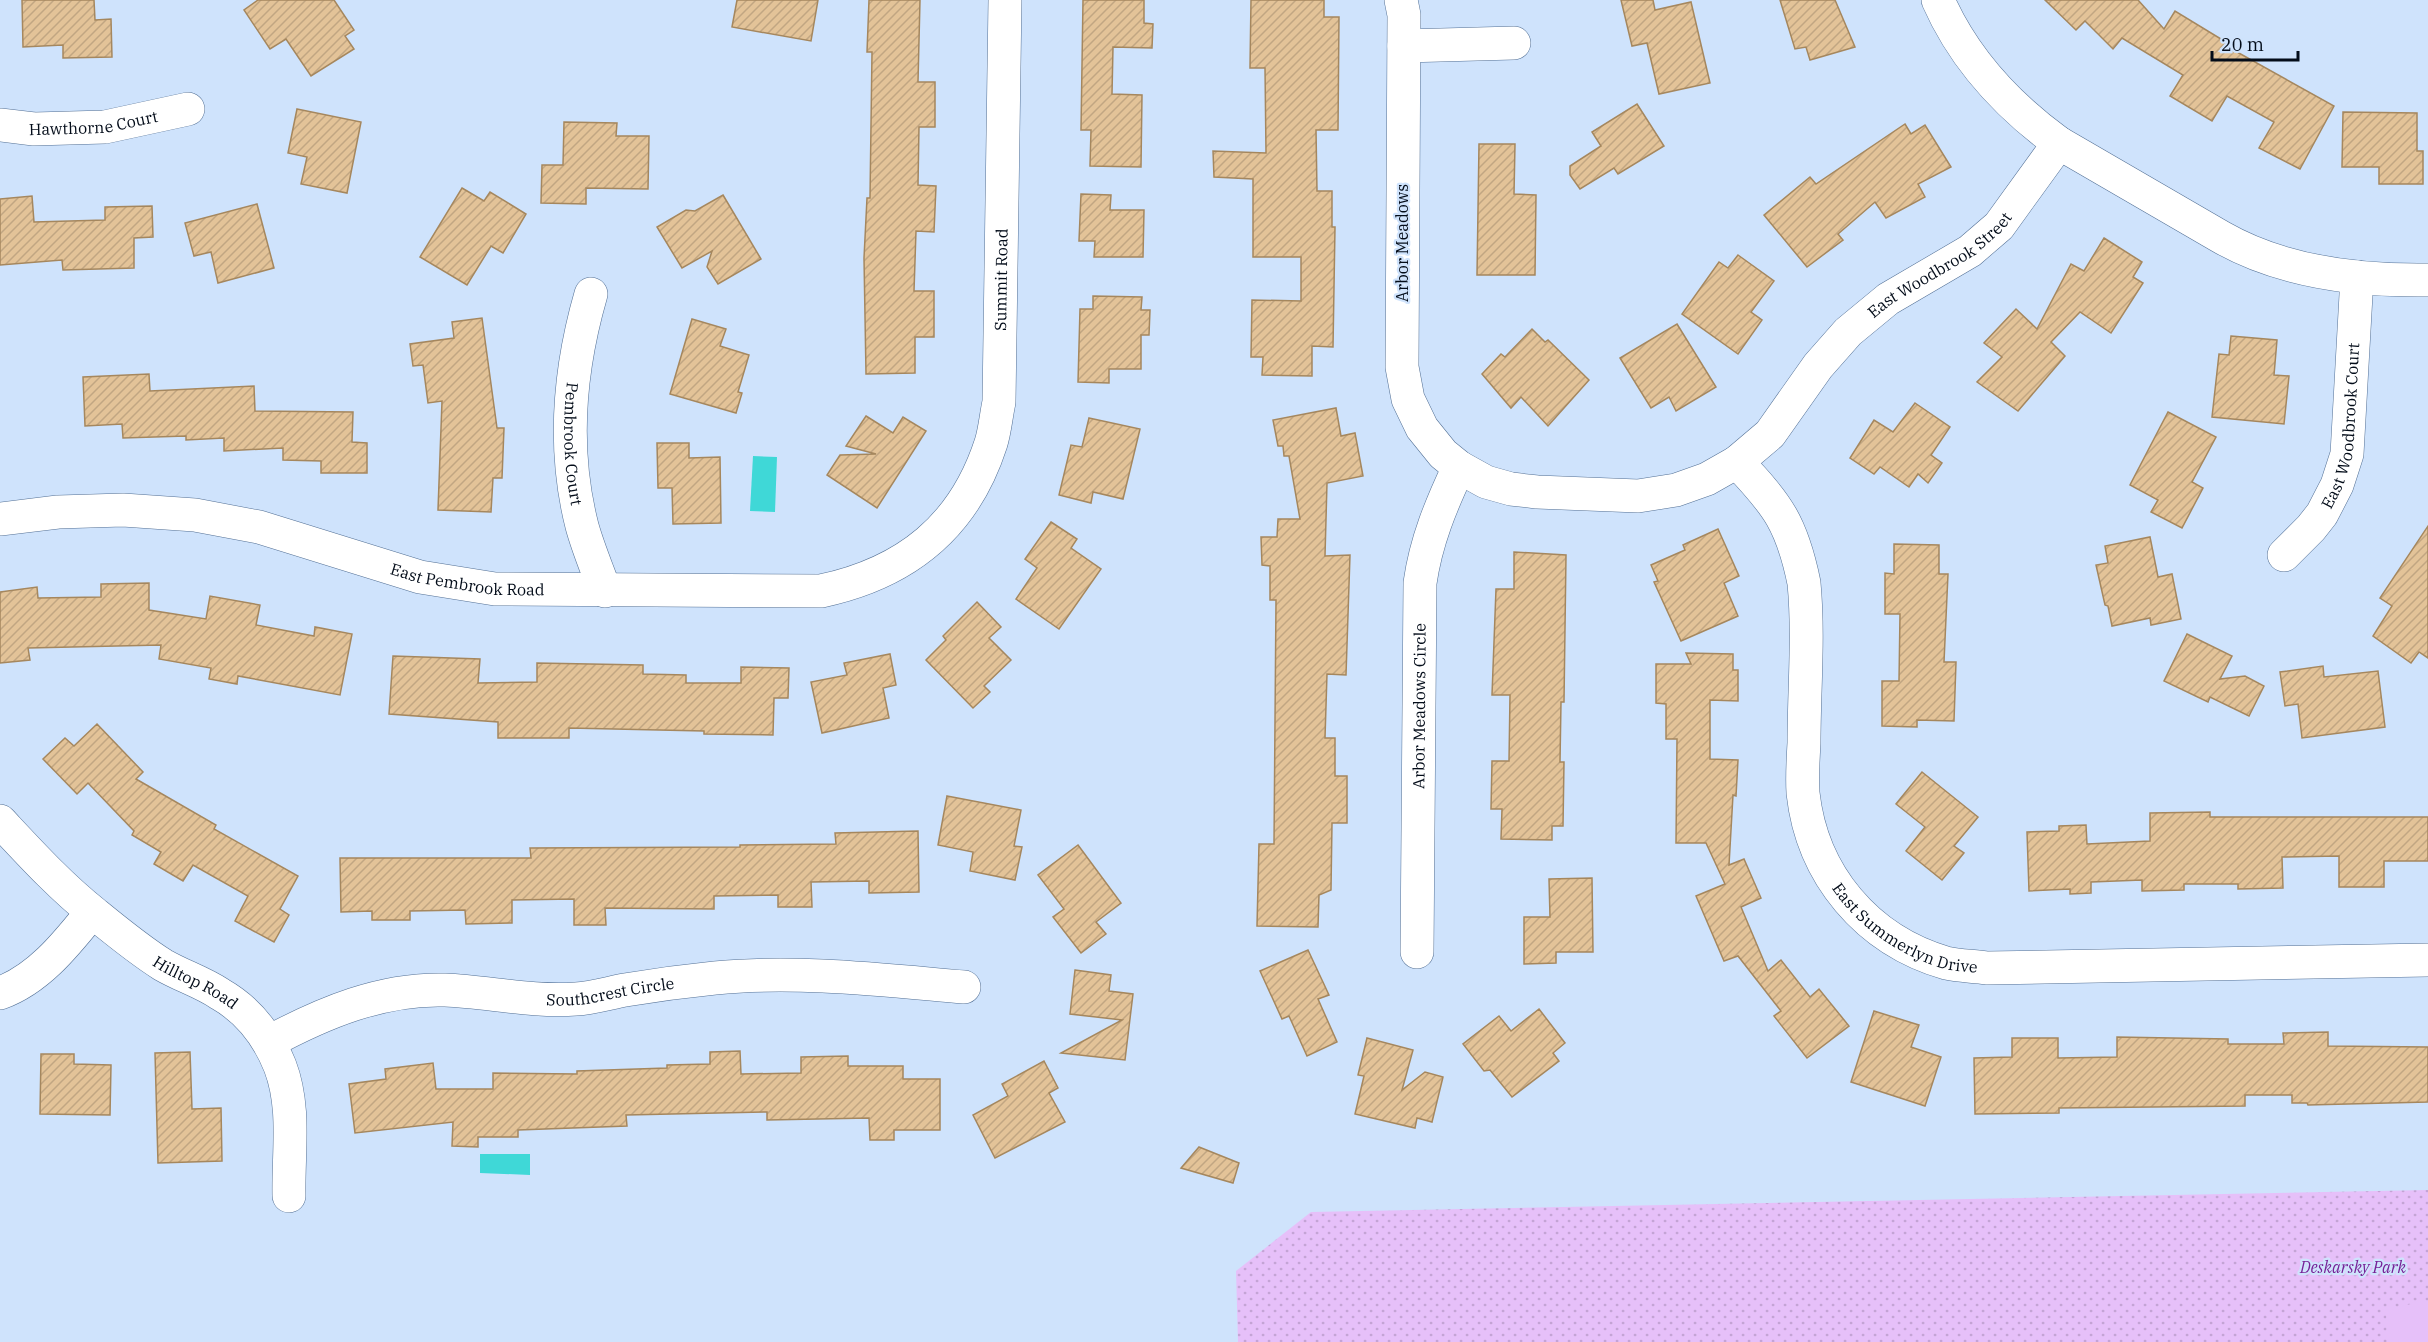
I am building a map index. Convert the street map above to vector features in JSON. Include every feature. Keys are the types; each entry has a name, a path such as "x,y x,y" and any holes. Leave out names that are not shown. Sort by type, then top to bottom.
{"street":[{"name":"Summit Road","path":"931,539 957,510 978,477 992,441 999,402 1005,0"},
{"name":"Arbor Meadows","path":"1401,0 1404,15 1402,367 1408,399 1422,429 1443,454 1460,467"},
{"path":"1938,0 1978,67 2007,100 2059,143 2238,247 2287,263 2357,277 2428,280"},
{"path":"1404,46 1514,43"},
{"name":"Hawthorne Court","path":"0,125 34,129 105,127 188,109"},
{"name":"East Woodbrook Street","path":"1460,467 1486,482 1511,489 1638,496 1676,490 1707,479 1737,462 1770,434 1818,366 1848,332 1888,299 1970,251 1999,226 2059,143"},
{"name":"East Woodbrook Court","path":"2283,555 2312,528 2322,514 2337,485 2347,454 2357,277"},
{"name":"Pembrook Court","path":"591,294 581,328 572,379 569,430 573,483 583,527 605,591"},
{"name":"East Summerlyn Drive","path":"1737,462 1768,494 1785,521 1797,552 1804,583 1803,792 1810,830 1824,866 1841,894 1863,918 1889,938 1917,953 1948,963 1987,968 2428,960"},
{"name":"Arbor Meadows Circle","path":"1417,952 1420,583 1436,516 1460,467"},
{"name":"East Pembrook Road","path":"0,519 58,512 123,510 195,515 259,527 321,545 386,568 437,581 495,589 821,591 853,584 882,572 916,552 931,539"},
{"name":"Hilltop Road","path":"0,821 54,878 92,912 163,964 221,994 255,1022 269,1042 280,1067 289,1098 291,1124 288,1158 289,1196"},
{"path":"0,993 38,970 66,944 92,912"},
{"name":"Southcrest Circle","path":"269,1042 310,1019 353,1004 397,994 442,990 532,1000 577,999 660,984 777,975 874,979 964,987"}],"green space":[{"name":"Deskarsky Park","path":"2428,1190 2428,1342 1238,1342 1236,1271 1311,1212"},
{"path":"2415,1303 2428,1303 2428,1342 2387,1342 2386,1310"}],"shaded area":[{"path":"753,456 777,457 775,512 750,511"},
{"path":"480,1154 530,1154 530,1175 480,1173"}],"building":[{"path":"22,0 94,0 95,20 111,19 112,57 63,58 63,45 23,47"},
{"path":"258,0 334,0 354,30 345,36 354,49 311,76 286,39 270,49 244,10"},
{"path":"737,0 818,0 811,41 732,27"},
{"path":"869,0 920,0 918,82 935,82 935,127 919,127 918,185 936,186 934,232 916,231 914,291 934,291 934,337 915,337 915,373 866,374 864,258 867,198 870,198 872,52 867,52"},
{"path":"1083,0 1144,0 1144,23 1153,24 1152,48 1113,47 1112,94 1142,95 1141,167 1090,166 1091,130 1081,130"},
{"path":"1251,0 1324,0 1324,17 1339,17 1338,130 1316,130 1317,191 1332,191 1332,227 1335,227 1333,347 1312,346 1312,376 1262,375 1263,357 1251,357 1252,300 1301,301 1301,257 1253,257 1253,179 1214,177 1213,151 1266,153 1265,68 1250,68"},
{"path":"1621,0 1653,0 1655,10 1691,2 1710,83 1659,94 1647,43 1632,46"},
{"path":"1780,0 1835,0 1855,47 1810,60 1806,47 1795,49"},
{"path":"2045,0 2138,0 2164,29 2175,11 2239,50 2237,52 2334,106 2300,169 2259,148 2274,122 2227,96 2212,121 2170,96 2183,75 2122,38 2113,49 2085,21 2076,30"},
{"path":"1637,104 1664,146 1618,174 1614,168 1580,189 1570,175 1570,166 1601,146 1592,132"},
{"path":"297,109 361,122 347,193 301,184 307,157 288,153"},
{"path":"2343,112 2417,113 2417,151 2423,151 2423,184 2379,184 2379,167 2342,167"},
{"path":"564,122 617,123 616,136 649,136 648,189 586,188 586,204 541,203 542,165 563,165"},
{"path":"1905,124 1911,134 1925,125 1951,167 1918,184 1925,197 1886,218 1875,202 1838,234 1843,240 1807,267 1764,215 1810,177 1816,184"},
{"path":"1479,144 1515,144 1514,194 1536,195 1535,275 1477,275"},
{"path":"462,188 484,201 490,192 526,214 503,253 491,246 467,285 420,257"},
{"path":"1081,194 1111,195 1110,210 1144,210 1143,257 1094,257 1095,241 1079,241"},
{"path":"723,195 761,259 718,284 707,267 712,251 682,268 657,227 686,210 695,211"},
{"path":"32,196 34,222 105,220 105,207 152,206 153,237 134,238 134,268 63,270 62,260 0,265 0,199"},
{"path":"257,204 274,268 218,283 211,252 194,256 185,223"},
{"path":"2104,238 2142,262 2133,277 2143,283 2111,333 2080,312 2051,342 2065,356 2018,411 1977,382 2002,357 1984,343 2016,309 2037,329 2071,264 2084,271"},
{"path":"1738,255 1774,281 1751,312 1762,320 1738,354 1682,314 1719,262 1728,268"},
{"path":"1093,296 1142,297 1141,310 1150,310 1149,335 1141,335 1141,369 1109,369 1109,383 1078,382 1080,309 1093,309"},
{"path":"482,318 497,428 504,428 502,478 493,478 491,512 438,510 442,401 428,403 423,365 413,366 410,344 454,338 452,322"},
{"path":"692,319 726,329 720,346 749,355 738,392 742,393 736,413 670,394"},
{"path":"1677,324 1716,387 1676,411 1669,397 1651,408 1620,358"},
{"path":"1532,329 1545,342 1548,340 1589,380 1548,426 1521,397 1511,408 1482,374 1501,354 1505,357"},
{"path":"2231,336 2277,340 2274,375 2289,376 2284,424 2212,417 2219,354 2229,355"},
{"path":"149,374 150,391 254,386 255,411 353,412 352,442 367,443 367,473 321,473 321,461 283,460 283,448 224,451 224,438 186,440 186,436 123,438 122,424 85,426 83,377"},
{"path":"1915,403 1950,427 1931,455 1942,463 1928,483 1918,474 1909,487 1880,467 1874,474 1850,458 1874,420 1893,432"},
{"path":"1336,408 1341,436 1355,433 1363,476 1327,483 1325,556 1350,555 1346,675 1327,674 1325,738 1335,738 1335,776 1347,776 1347,823 1332,823 1331,890 1319,895 1318,927 1257,926 1259,844 1274,844 1276,600 1270,600 1270,566 1262,565 1261,537 1277,537 1278,519 1300,519 1289,456 1284,456 1283,446 1278,446 1273,420"},
{"path":"2168,412 2216,437 2192,482 2203,488 2182,528 2151,512 2158,500 2130,485"},
{"path":"866,416 893,433 903,417 926,431 877,508 827,475 840,455 876,454 846,446"},
{"path":"1089,418 1140,429 1123,499 1093,492 1091,503 1059,495 1071,445 1082,447"},
{"path":"657,443 689,443 689,458 720,457 721,523 673,524 672,488 658,488"},
{"path":"1051,522 1077,539 1071,548 1101,569 1059,629 1016,599 1037,568 1025,559"},
{"path":"2428,526 2428,658 2419,652 2411,663 2373,636 2392,606 2380,598"},
{"path":"1718,529 1739,576 1724,583 1738,616 1681,641 1654,582 1658,581 1651,565 1685,550 1683,545"},
{"path":"2150,537 2158,577 2172,574 2181,619 2151,625 2150,618 2112,626 2096,565 2108,563 2105,546"},
{"path":"1894,544 1939,545 1939,574 1948,574 1944,662 1956,662 1954,721 1917,720 1917,727 1882,726 1882,681 1899,681 1900,614 1885,614 1885,573 1894,574"},
{"path":"1514,552 1566,555 1564,702 1561,702 1560,762 1564,762 1563,826 1552,826 1552,840 1501,839 1502,809 1491,809 1492,761 1509,761 1510,695 1492,695 1496,589 1514,589"},
{"path":"149,583 149,610 206,619 210,596 260,605 256,625 314,636 315,627 352,634 340,695 238,676 237,684 209,679 211,668 159,659 161,645 28,648 30,660 0,663 0,592 37,587 38,598 101,597 101,584"},
{"path":"977,602 1001,627 989,638 1011,660 984,686 990,692 973,708 926,660 946,640 943,636"},
{"path":"2187,634 2232,656 2220,679 2245,676 2264,686 2249,716 2210,697 2208,702 2164,681"},
{"path":"1686,653 1733,654 1733,670 1738,670 1738,701 1710,700 1710,759 1738,760 1736,796 1733,795 1729,865 1744,859 1761,898 1741,907 1768,971 1781,960 1810,997 1819,989 1849,1026 1807,1058 1774,1016 1781,1011 1738,956 1724,961 1696,896 1725,884 1706,843 1676,843 1677,739 1666,739 1666,704 1656,703 1656,664 1691,664"},
{"path":"890,654 896,685 883,688 889,718 822,733 811,682 847,675 844,663"},
{"path":"393,656 480,659 478,683 537,682 537,663 643,665 643,674 686,675 686,683 741,683 741,667 789,668 788,698 774,698 773,735 569,728 569,738 498,738 498,722 389,714"},
{"path":"2323,666 2324,677 2378,671 2385,727 2302,738 2298,704 2285,706 2280,672"},
{"path":"97,724 143,772 136,779 216,825 214,829 298,876 280,909 289,915 274,942 235,921 248,896 193,865 183,881 154,864 161,852 132,835 134,831 88,783 77,794 43,759 65,738 74,746"},
{"path":"1922,772 1978,817 1954,846 1964,853 1942,880 1906,851 1925,827 1896,804"},
{"path":"947,796 1021,810 1014,846 1022,847 1015,880 970,871 973,852 938,845"},
{"path":"2210,812 2210,817 2428,817 2428,861 2384,861 2384,887 2339,887 2339,856 2282,857 2283,888 2238,889 2238,884 2184,884 2184,890 2142,891 2142,880 2091,882 2091,893 2070,894 2070,889 2029,891 2027,832 2059,831 2059,826 2086,825 2087,844 2150,841 2150,813"},
{"path":"918,831 919,892 869,893 869,881 811,882 812,907 778,907 778,895 714,896 714,909 605,908 606,925 574,925 574,899 512,900 512,923 466,924 465,910 410,911 410,920 372,920 372,911 341,912 340,858 531,858 530,848 836,844 835,833"},
{"path":"1078,845 1121,903 1096,922 1106,934 1081,953 1053,917 1064,909 1038,875"},
{"path":"1592,878 1593,952 1556,952 1556,963 1524,964 1524,917 1550,917 1549,879"},
{"path":"1308,950 1329,995 1318,999 1337,1042 1307,1056 1289,1016 1282,1019 1260,971"},
{"path":"1075,970 1111,975 1109,991 1133,994 1125,1060 1061,1053 1122,1020 1070,1014"},
{"path":"1539,1009 1565,1043 1553,1053 1559,1061 1512,1097 1490,1070 1484,1071 1463,1044 1499,1016 1511,1031"},
{"path":"1874,1011 1919,1025 1911,1047 1941,1057 1925,1106 1851,1082"},
{"path":"2328,1032 2328,1046 2428,1047 2428,1102 2308,1105 2307,1103 2292,1103 2292,1095 2245,1095 2245,1106 2059,1108 2059,1113 1975,1114 1974,1058 2012,1057 2012,1038 2058,1038 2058,1058 2117,1057 2117,1037 2228,1039 2228,1044 2284,1044 2283,1033"},
{"path":"1367,1038 1413,1050 1402,1090 1425,1072 1443,1077 1432,1122 1417,1118 1415,1128 1355,1114 1364,1076 1358,1075"},
{"path":"740,1051 741,1074 801,1073 801,1057 848,1056 848,1066 903,1066 903,1079 940,1079 940,1130 894,1130 894,1140 870,1140 869,1118 767,1120 767,1112 626,1115 627,1126 518,1130 518,1137 478,1137 478,1147 452,1146 453,1122 355,1133 349,1084 386,1079 385,1069 433,1063 436,1089 493,1089 493,1073 577,1074 577,1071 667,1068 667,1065 710,1064 710,1052"},
{"path":"190,1052 192,1109 221,1108 222,1161 158,1163 155,1053"},
{"path":"41,1054 74,1054 74,1064 111,1065 110,1115 40,1114"},
{"path":"1044,1061 1058,1088 1049,1093 1065,1122 995,1158 973,1115 1008,1096 1002,1084"},
{"path":"1199,1147 1239,1163 1233,1183 1181,1168"}]}
